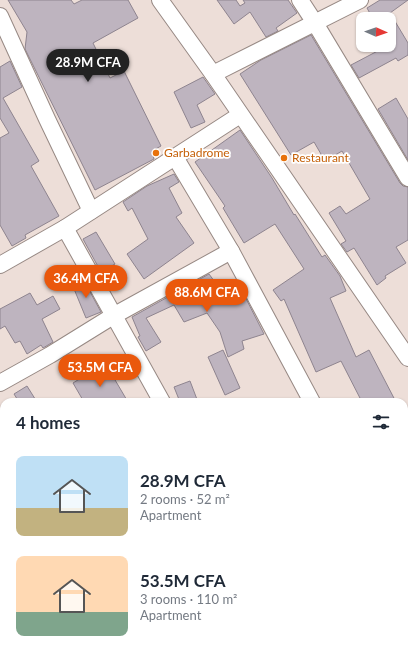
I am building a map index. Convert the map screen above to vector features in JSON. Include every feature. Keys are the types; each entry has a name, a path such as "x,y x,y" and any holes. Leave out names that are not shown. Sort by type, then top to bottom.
{"street":[{"path":"160,0 213,74 408,358"},
{"path":"300,0 408,178"},
{"path":"213,74 360,0"},
{"path":"0,16 91,211"},
{"path":"0,265 65,228 240,115"},
{"path":"175,157 231,251 310,398"},
{"path":"65,228 160,398"},
{"path":"0,383 50,355 113,316 231,251"}],"building":[{"path":"8,0 71,0 74,4 82,0 128,0 138,18 93,43 110,78 124,71 161,146 152,151 154,159 95,190 25,49 27,32"},
{"path":"217,0 236,0 240,6 245,3 243,0 288,0 297,13 276,28 278,31 266,37 250,12 234,24"},
{"path":"380,0 408,0 391,12 369,12 367,8"},
{"path":"396,23 408,43 408,55 398,61 396,58 359,78 351,65 376,52 396,52"},
{"path":"311,35 400,183 403,186 408,187 408,240 396,247 406,263 385,276 386,278 377,285 354,248 347,252 341,244 346,241 329,213 340,206 346,214 370,199 342,151 325,161 314,142 291,155 240,74 261,60"},
{"path":"10,61 22,87 3,98 39,161 31,166 59,216 25,235 26,238 12,246 0,225 0,138 9,133 0,118 0,67"},
{"path":"203,77 215,94 197,105 205,122 191,128 174,92"},
{"path":"396,98 408,119 408,160 378,109"},
{"path":"240,130 322,257 325,255 340,276 346,291 330,298 356,357 369,350 394,398 360,398 341,361 316,372 284,299 281,301 273,290 304,269 275,224 244,243 223,208 225,206 195,162"},
{"path":"174,174 179,182 169,188 182,213 176,217 194,243 144,279 127,254 148,239 132,208 128,211 123,202 147,186"},
{"path":"96,232 115,264 101,272 83,239"},
{"path":"209,274 220,289 238,283 264,334 242,341 244,349 228,357 220,332 207,313 184,322 174,305 146,318 161,342 146,351 138,337 140,336 132,317"},
{"path":"83,279 101,312 86,318 72,284"},
{"path":"30,293 37,305 53,296 60,309 42,319 53,342 43,348 41,345 27,354 20,341 15,343 5,326 0,329 0,309"},
{"path":"223,350 240,388 225,395 208,357"},
{"path":"108,368 126,398 82,398 73,383 94,370 96,374"},
{"path":"190,381 196,398 178,398 174,387"},
{"path":"27,386 34,398 16,398 14,394"}],"place":[{"name":"Garbadrome","path":"156,153"},
{"name":"Restaurant","path":"284,158"}]}
